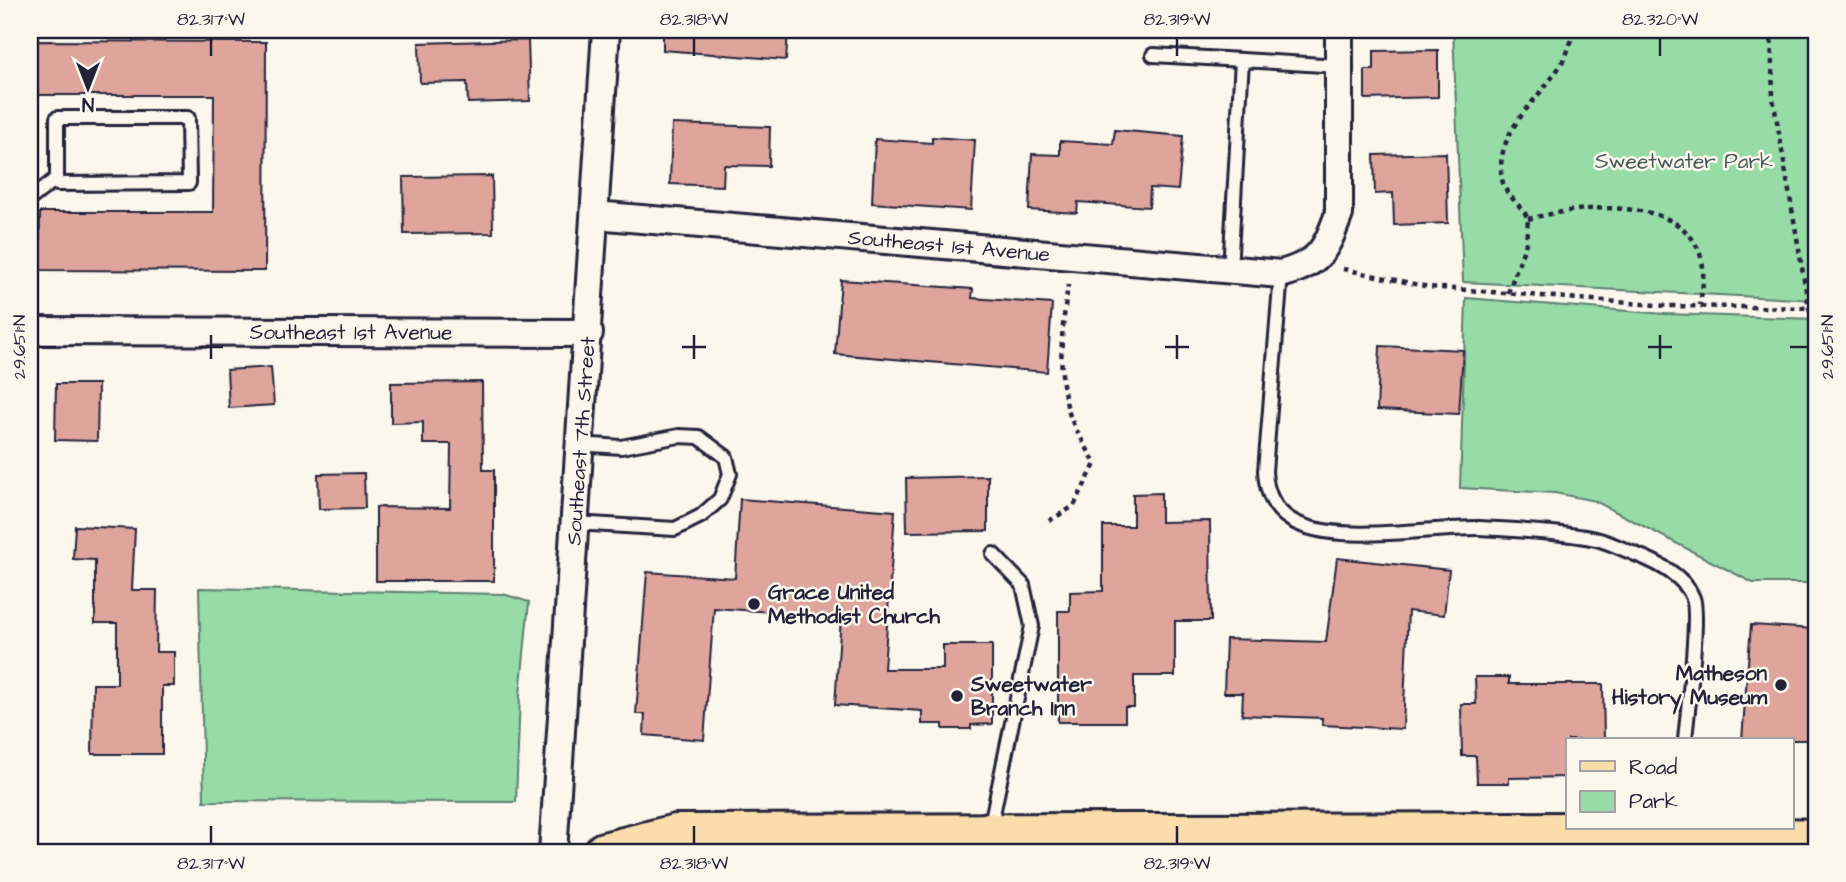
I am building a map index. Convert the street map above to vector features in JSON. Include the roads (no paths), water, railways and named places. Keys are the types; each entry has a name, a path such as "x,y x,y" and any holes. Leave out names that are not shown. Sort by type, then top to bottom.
{"main road":[{"path":"945,852 989,832"},
{"path":"604,852 677,834 989,832 1310,843 1678,832 1816,839"}],"street":[{"name":"Southeast 7th Street","path":"553,852 578,444 589,333 606,30"},
{"path":"1299,268 1328,242 1339,214 1339,30"},
{"name":"Southeast 1st Avenue","path":"595,215 1230,271 1299,268"},
{"name":"Southeast 1st Avenue","path":"30,331 589,333"}],"lane":[{"path":"1153,55 1339,66"},
{"path":"1230,271 1242,60"},
{"path":"57,118 188,118 189,183 57,184 57,178 57,118"},
{"path":"30,199 57,178"},
{"path":"1299,268 1265,471 1266,488 1275,506 1291,520 1312,528 1339,533 1479,528 1596,539 1656,563 1681,581 1694,599 1685,738"},
{"path":"574,523 675,529 701,516 720,499 730,474 726,457 699,437 679,436 621,447 578,444"},
{"path":"989,832 1032,626 1023,585 993,554"}],"place":[{"name":"Grace United Methodist Church","path":"754,604"},
{"name":"Matheson History Museum","path":"1781,685"},
{"name":"Sweetwater Branch Inn","path":"957,696"}],"park label":[{"name":"Sweetwater Park","path":"1684,161"}]}
